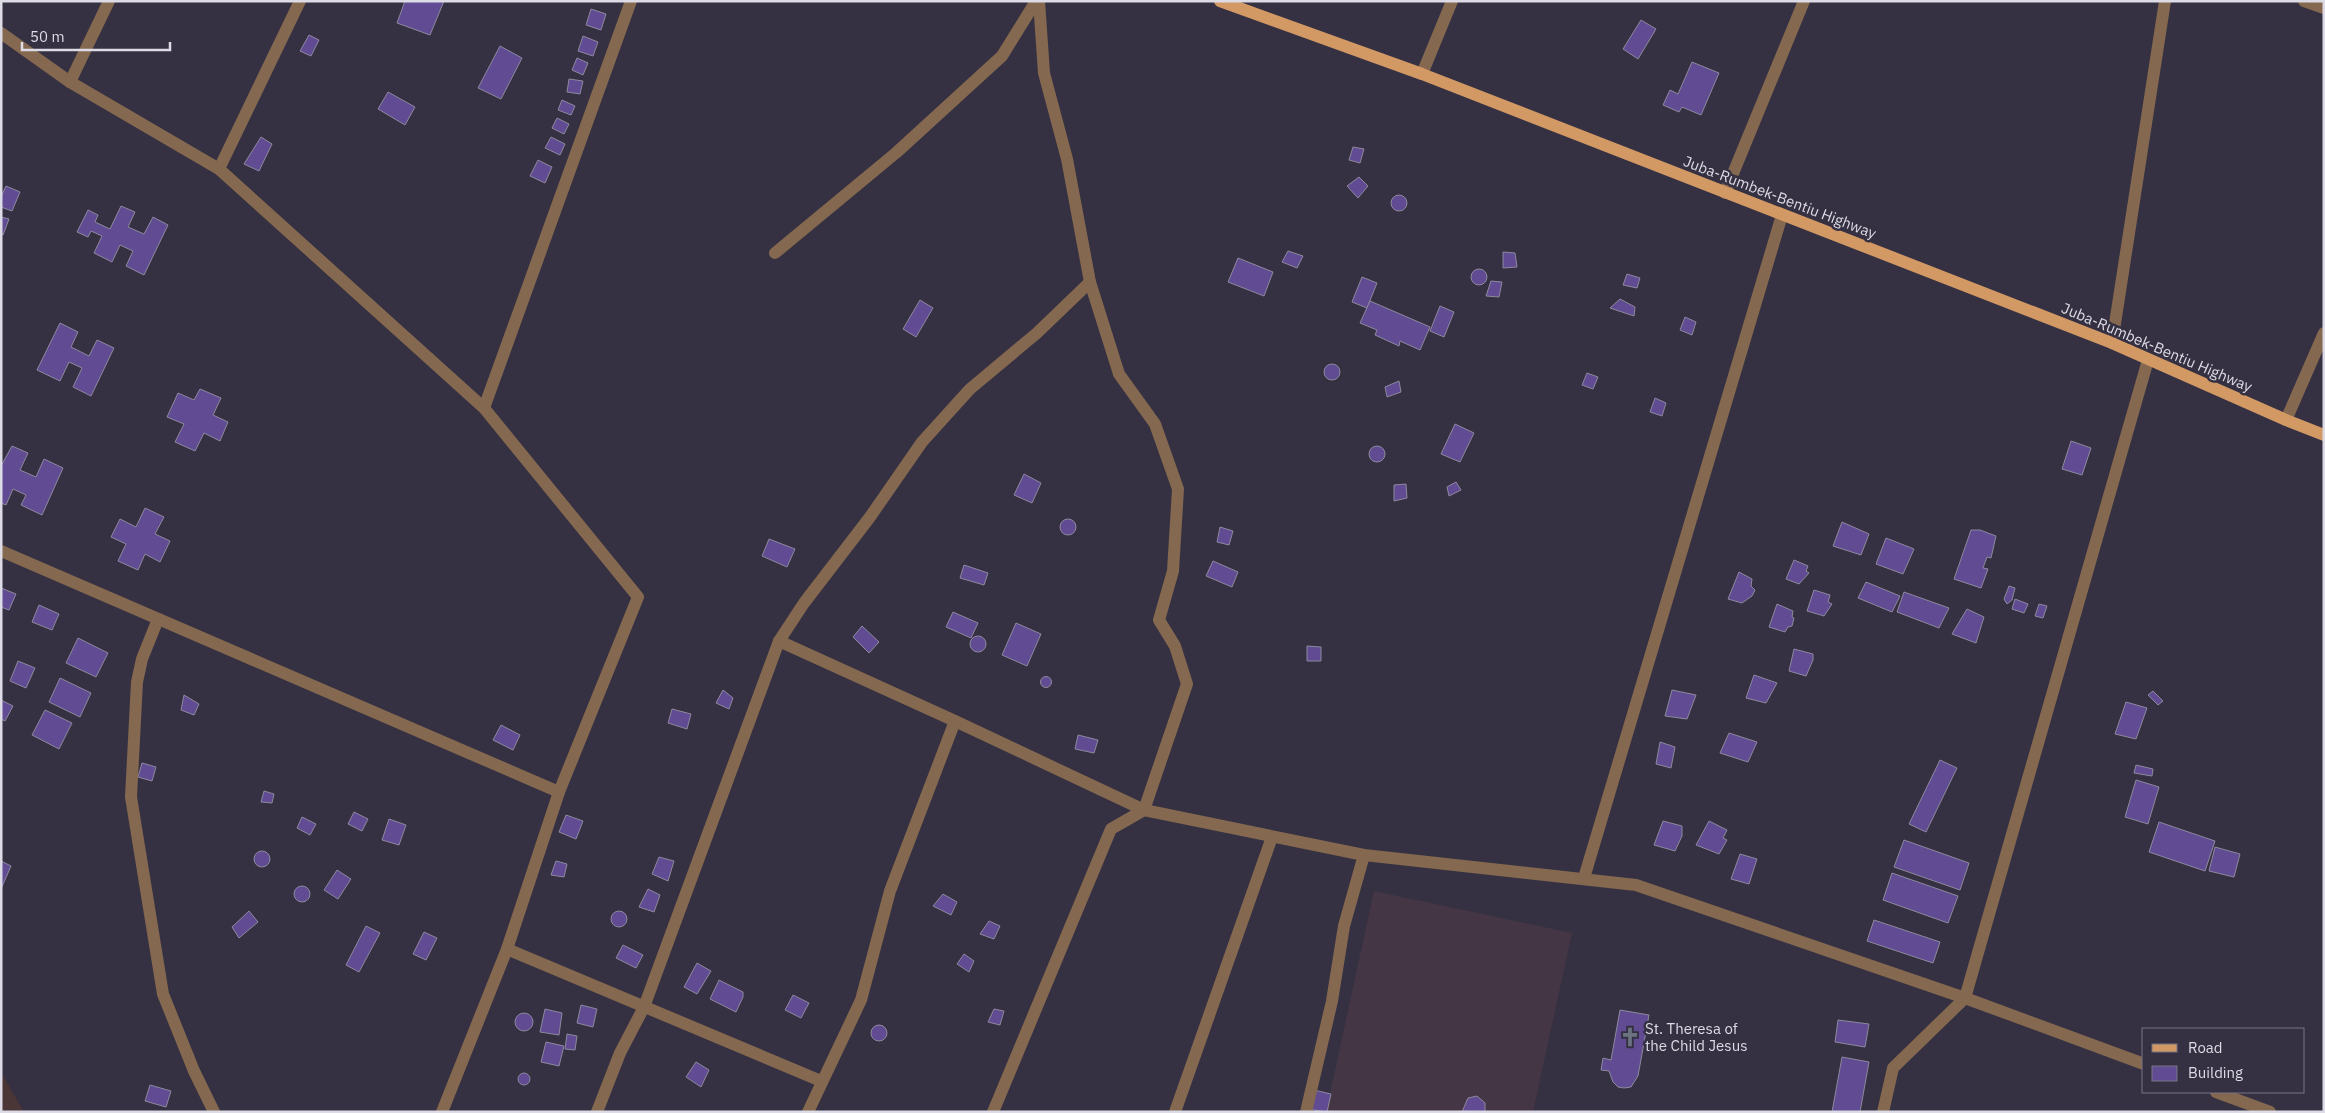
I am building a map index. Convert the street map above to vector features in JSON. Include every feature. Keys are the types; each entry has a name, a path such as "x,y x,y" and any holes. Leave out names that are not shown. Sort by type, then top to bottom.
{"main road":[{"name":"Juba-Rumbek-Bentiu Highway","path":"1220,1 1422,74 2112,343 2324,435"}],"street":[{"path":"70,82 109,1"},
{"path":"219,170 300,1"},
{"path":"484,408 630,1"},
{"path":"775,253 897,152 1002,56 1038,1"},
{"path":"993,1112 1111,829 1144,810 1187,684 1175,646 1159,620 1173,571 1178,489 1155,424 1119,374 1090,282 1067,159 1044,73 1038,1"},
{"path":"1422,74 1452,1"},
{"path":"1725,193 1804,1"},
{"path":"2112,343 2165,1"},
{"path":"2304,1 2324,8"},
{"path":"1,33 70,82 219,170 484,408 638,597 559,792 507,949 442,1112"},
{"path":"1584,878 1782,215"},
{"path":"598,1112 620,1053 644,1007 779,641 804,603 870,517 922,442 970,389 1037,332 1090,282"},
{"path":"2286,420 2324,333"},
{"path":"1882,1112 1893,1068 1965,998 2148,360"},
{"path":"1,550 559,792"},
{"path":"158,618 142,659 137,682 131,797 163,994 194,1071 214,1112"},
{"path":"779,641 1144,810 1364,855 1636,885 1965,998 2142,1063"},
{"path":"808,1112 821,1081 861,1000 890,891 955,721"},
{"path":"1175,1112 1272,837"},
{"path":"1306,1112 1332,1000 1344,926 1364,855"},
{"path":"507,949 821,1081"},
{"path":"2219,1093 2270,1112"}],"shaded area":[{"path":"1374,891 1572,933 1533,1112 1326,1112"},
{"path":"1,1072 24,1112 1,1112"}],"building":[{"path":"405,1 444,1 430,35 397,23"},
{"path":"591,9 606,14 601,30 586,25"},
{"path":"1641,20 1656,29 1638,59 1623,49"},
{"path":"309,35 319,40 311,56 300,51"},
{"path":"583,36 598,42 593,56 578,51"},
{"path":"500,46 522,58 501,99 478,88"},
{"path":"577,58 588,63 583,75 572,70"},
{"path":"1692,62 1719,73 1701,115 1682,107 1679,112 1663,105 1670,90 1678,94"},
{"path":"569,79 583,81 580,94 567,92"},
{"path":"388,92 415,107 405,125 378,109"},
{"path":"562,100 575,106 571,115 558,110"},
{"path":"557,118 569,124 564,134 552,128"},
{"path":"261,137 272,144 259,171 244,164"},
{"path":"551,137 565,144 560,155 545,148"},
{"path":"1353,147 1364,149 1360,163 1349,160"},
{"path":"538,160 552,167 545,183 530,176"},
{"path":"1359,177 1368,186 1358,198 1347,186"},
{"path":"6,186 20,192 12,211 1,207 1,197"},
{"path":"1399,195 1405,197 1407,203 1405,209 1399,211 1393,209 1391,203 1393,197"},
{"path":"121,206 135,212 128,227 144,234 153,217 168,225 144,275 126,266 133,251 120,245 112,262 94,253 102,236 91,231 88,237 77,232 88,210 98,215 95,222 110,229"},
{"path":"1,217 9,219 3,235 1,234"},
{"path":"1288,251 1303,256 1297,268 1282,262"},
{"path":"1503,252 1515,253 1517,267 1503,268"},
{"path":"1238,258 1273,272 1264,296 1228,282"},
{"path":"1479,269 1487,277 1479,285 1471,277"},
{"path":"1627,274 1640,278 1637,288 1623,285"},
{"path":"1362,277 1377,283 1367,308 1352,302"},
{"path":"1491,281 1502,282 1499,297 1486,296"},
{"path":"1620,299 1635,307 1634,316 1610,308"},
{"path":"920,300 933,308 916,337 903,329"},
{"path":"1370,301 1430,327 1420,350 1400,341 1399,346 1375,335 1377,330 1360,323"},
{"path":"1440,306 1454,312 1444,337 1430,331"},
{"path":"1685,317 1696,322 1692,335 1680,330"},
{"path":"60,323 78,332 71,347 89,356 97,340 114,348 91,396 73,387 82,368 69,362 60,381 37,370"},
{"path":"1329,364 1335,364 1340,369 1338,378 1329,380 1324,375 1324,369"},
{"path":"1587,373 1598,377 1593,389 1582,385"},
{"path":"1399,381 1401,392 1387,397 1385,387"},
{"path":"200,389 221,398 213,415 228,422 220,441 204,433 195,451 175,442 184,424 167,417 178,393 194,400"},
{"path":"1655,398 1666,403 1662,416 1650,412"},
{"path":"1455,424 1474,433 1460,462 1441,454"},
{"path":"2071,441 2091,448 2082,475 2062,469"},
{"path":"12,446 28,453 20,470 36,477 44,459 63,468 42,515 21,505 26,495 13,489 6,505 1,503 1,466"},
{"path":"1377,446 1385,454 1377,462 1369,454"},
{"path":"1024,474 1041,483 1032,503 1014,495"},
{"path":"1456,482 1461,490 1449,496 1447,487"},
{"path":"1406,484 1407,498 1394,501 1394,485"},
{"path":"145,508 164,517 155,534 170,541 160,562 145,554 138,570 118,561 126,544 111,537 120,519 136,527"},
{"path":"1068,519 1074,521 1076,527 1074,533 1068,535 1062,533 1060,527 1062,521"},
{"path":"1842,522 1869,534 1861,555 1833,546"},
{"path":"1220,527 1233,531 1229,545 1217,542"},
{"path":"1971,530 1980,530 1996,536 1991,558 1987,557 1983,568 1988,569 1981,588 1954,579"},
{"path":"1886,538 1914,549 1903,574 1876,564"},
{"path":"769,539 795,549 787,567 762,556"},
{"path":"1794,560 1808,566 1806,571 1809,573 1799,584 1786,579"},
{"path":"1213,561 1238,572 1232,587 1206,576"},
{"path":"964,565 988,573 984,585 960,578"},
{"path":"1739,572 1752,579 1751,586 1755,590 1752,596 1742,603 1728,599"},
{"path":"1866,582 1900,596 1892,612 1858,598"},
{"path":"2009,586 2015,588 2012,600 2007,604 2004,599"},
{"path":"1,588 16,594 9,610 1,607"},
{"path":"1814,590 1830,595 1828,602 1832,604 1824,616 1807,611"},
{"path":"1904,592 1949,608 1939,628 1897,612"},
{"path":"2015,599 2028,604 2024,613 2012,609"},
{"path":"1777,604 1793,611 1792,626 1788,627 1785,632 1769,627"},
{"path":"2039,604 2047,606 2043,618 2035,616"},
{"path":"39,605 59,614 52,630 32,622"},
{"path":"1967,609 1984,617 1976,643 1952,634"},
{"path":"953,612 978,623 971,638 946,627"},
{"path":"1016,623 1041,634 1027,666 1002,655"},
{"path":"862,626 879,642 869,653 853,637"},
{"path":"978,636 984,638 986,644 984,650 978,652 972,650 970,644 972,638"},
{"path":"78,638 108,653 96,677 66,663"},
{"path":"1307,646 1321,647 1321,661 1307,661"},
{"path":"1794,649 1813,654 1813,660 1806,676 1789,671"},
{"path":"18,661 35,668 26,688 10,681"},
{"path":"1754,675 1777,683 1766,703 1746,698"},
{"path":"1044,677 1048,677 1051,682 1050,686 1044,687 1041,684 1041,680"},
{"path":"60,678 91,693 80,717 49,702"},
{"path":"723,690 733,698 729,709 716,703"},
{"path":"1672,690 1696,695 1687,719 1665,716"},
{"path":"2153,691 2163,701 2158,705 2148,695"},
{"path":"184,695 199,704 194,715 181,710"},
{"path":"1,700 13,706 5,721 1,719"},
{"path":"2126,702 2147,708 2136,739 2115,734"},
{"path":"672,709 691,714 687,729 668,723"},
{"path":"45,710 72,723 59,749 32,735"},
{"path":"501,725 520,735 513,750 493,740"},
{"path":"1729,733 1757,742 1748,762 1720,753"},
{"path":"1078,735 1098,740 1094,753 1075,749"},
{"path":"1660,742 1675,747 1671,768 1656,764"},
{"path":"1940,760 1957,768 1926,832 1909,824"},
{"path":"142,763 156,767 152,781 138,777"},
{"path":"2136,765 2153,769 2152,776 2134,773"},
{"path":"2136,780 2159,787 2148,824 2125,817"},
{"path":"264,791 274,794 272,803 261,802"},
{"path":"354,812 368,819 362,831 348,824"},
{"path":"566,815 583,821 576,839 559,832"},
{"path":"302,817 316,824 310,835 297,828"},
{"path":"389,819 406,825 399,845 382,840"},
{"path":"1663,821 1682,826 1682,836 1675,851 1654,845"},
{"path":"1709,821 1727,830 1723,838 1727,840 1719,854 1696,845"},
{"path":"2159,822 2215,841 2205,871 2149,852"},
{"path":"1904,840 1969,863 1960,890 1894,867"},
{"path":"2215,847 2240,854 2234,877 2209,871"},
{"path":"262,851 268,853 270,859 268,865 262,867 256,865 254,859 256,853"},
{"path":"1740,854 1757,859 1749,884 1731,879"},
{"path":"659,857 674,861 668,881 652,874"},
{"path":"1,861 11,866 1,889"},
{"path":"556,861 567,864 564,877 551,875"},
{"path":"337,870 351,879 338,899 324,890"},
{"path":"1892,873 1958,896 1948,923 1883,900"},
{"path":"302,886 308,888 310,894 308,900 302,902 296,900 294,894 296,888"},
{"path":"648,889 660,895 654,912 639,907"},
{"path":"943,894 957,902 951,915 933,906"},
{"path":"249,911 258,922 239,938 232,927"},
{"path":"619,911 627,919 619,927 611,919"},
{"path":"1874,920 1940,942 1933,963 1867,941"},
{"path":"989,921 1000,926 994,939 980,934"},
{"path":"366,926 380,933 359,972 346,965"},
{"path":"424,932 437,938 426,960 413,954"},
{"path":"623,945 643,955 636,968 616,958"},
{"path":"964,954 974,961 969,972 957,964"},
{"path":"697,963 711,971 697,994 684,987"},
{"path":"719,980 743,992 743,997 736,1012 710,999"},
{"path":"793,995 809,1003 801,1018 785,1010"},
{"path":"581,1005 597,1009 593,1027 577,1023"},
{"path":"545,1009 562,1013 559,1035 540,1032"},
{"path":"994,1009 1004,1011 1000,1025 988,1022"},
{"name":"St. Theresa of the Child Jesus","path":"1620,1010 1649,1015 1638,1076 1631,1087 1624,1088 1618,1087 1613,1082 1609,1071 1601,1070 1603,1058 1611,1060"},
{"path":"524,1013 530,1016 533,1022 530,1028 524,1031 518,1028 515,1022 518,1016"},
{"path":"1838,1020 1869,1024 1865,1047 1835,1042"},
{"path":"879,1025 887,1033 879,1041 871,1033"},
{"path":"567,1034 577,1036 575,1050 565,1049"},
{"path":"546,1042 564,1046 559,1066 541,1062"},
{"path":"1842,1057 1869,1062 1860,1112 1832,1112"},
{"path":"696,1062 709,1070 701,1087 686,1077"},
{"path":"522,1073 526,1073 530,1079 526,1085 522,1085 518,1081 518,1077"},
{"path":"150,1085 171,1091 166,1107 145,1101"},
{"path":"1314,1090 1331,1094 1327,1112 1307,1109"},
{"path":"1477,1096 1485,1103 1485,1112 1462,1112 1468,1098"}],"place":[{"name":"St. Theresa of the Child Jesus","path":"1630,1037"}]}
